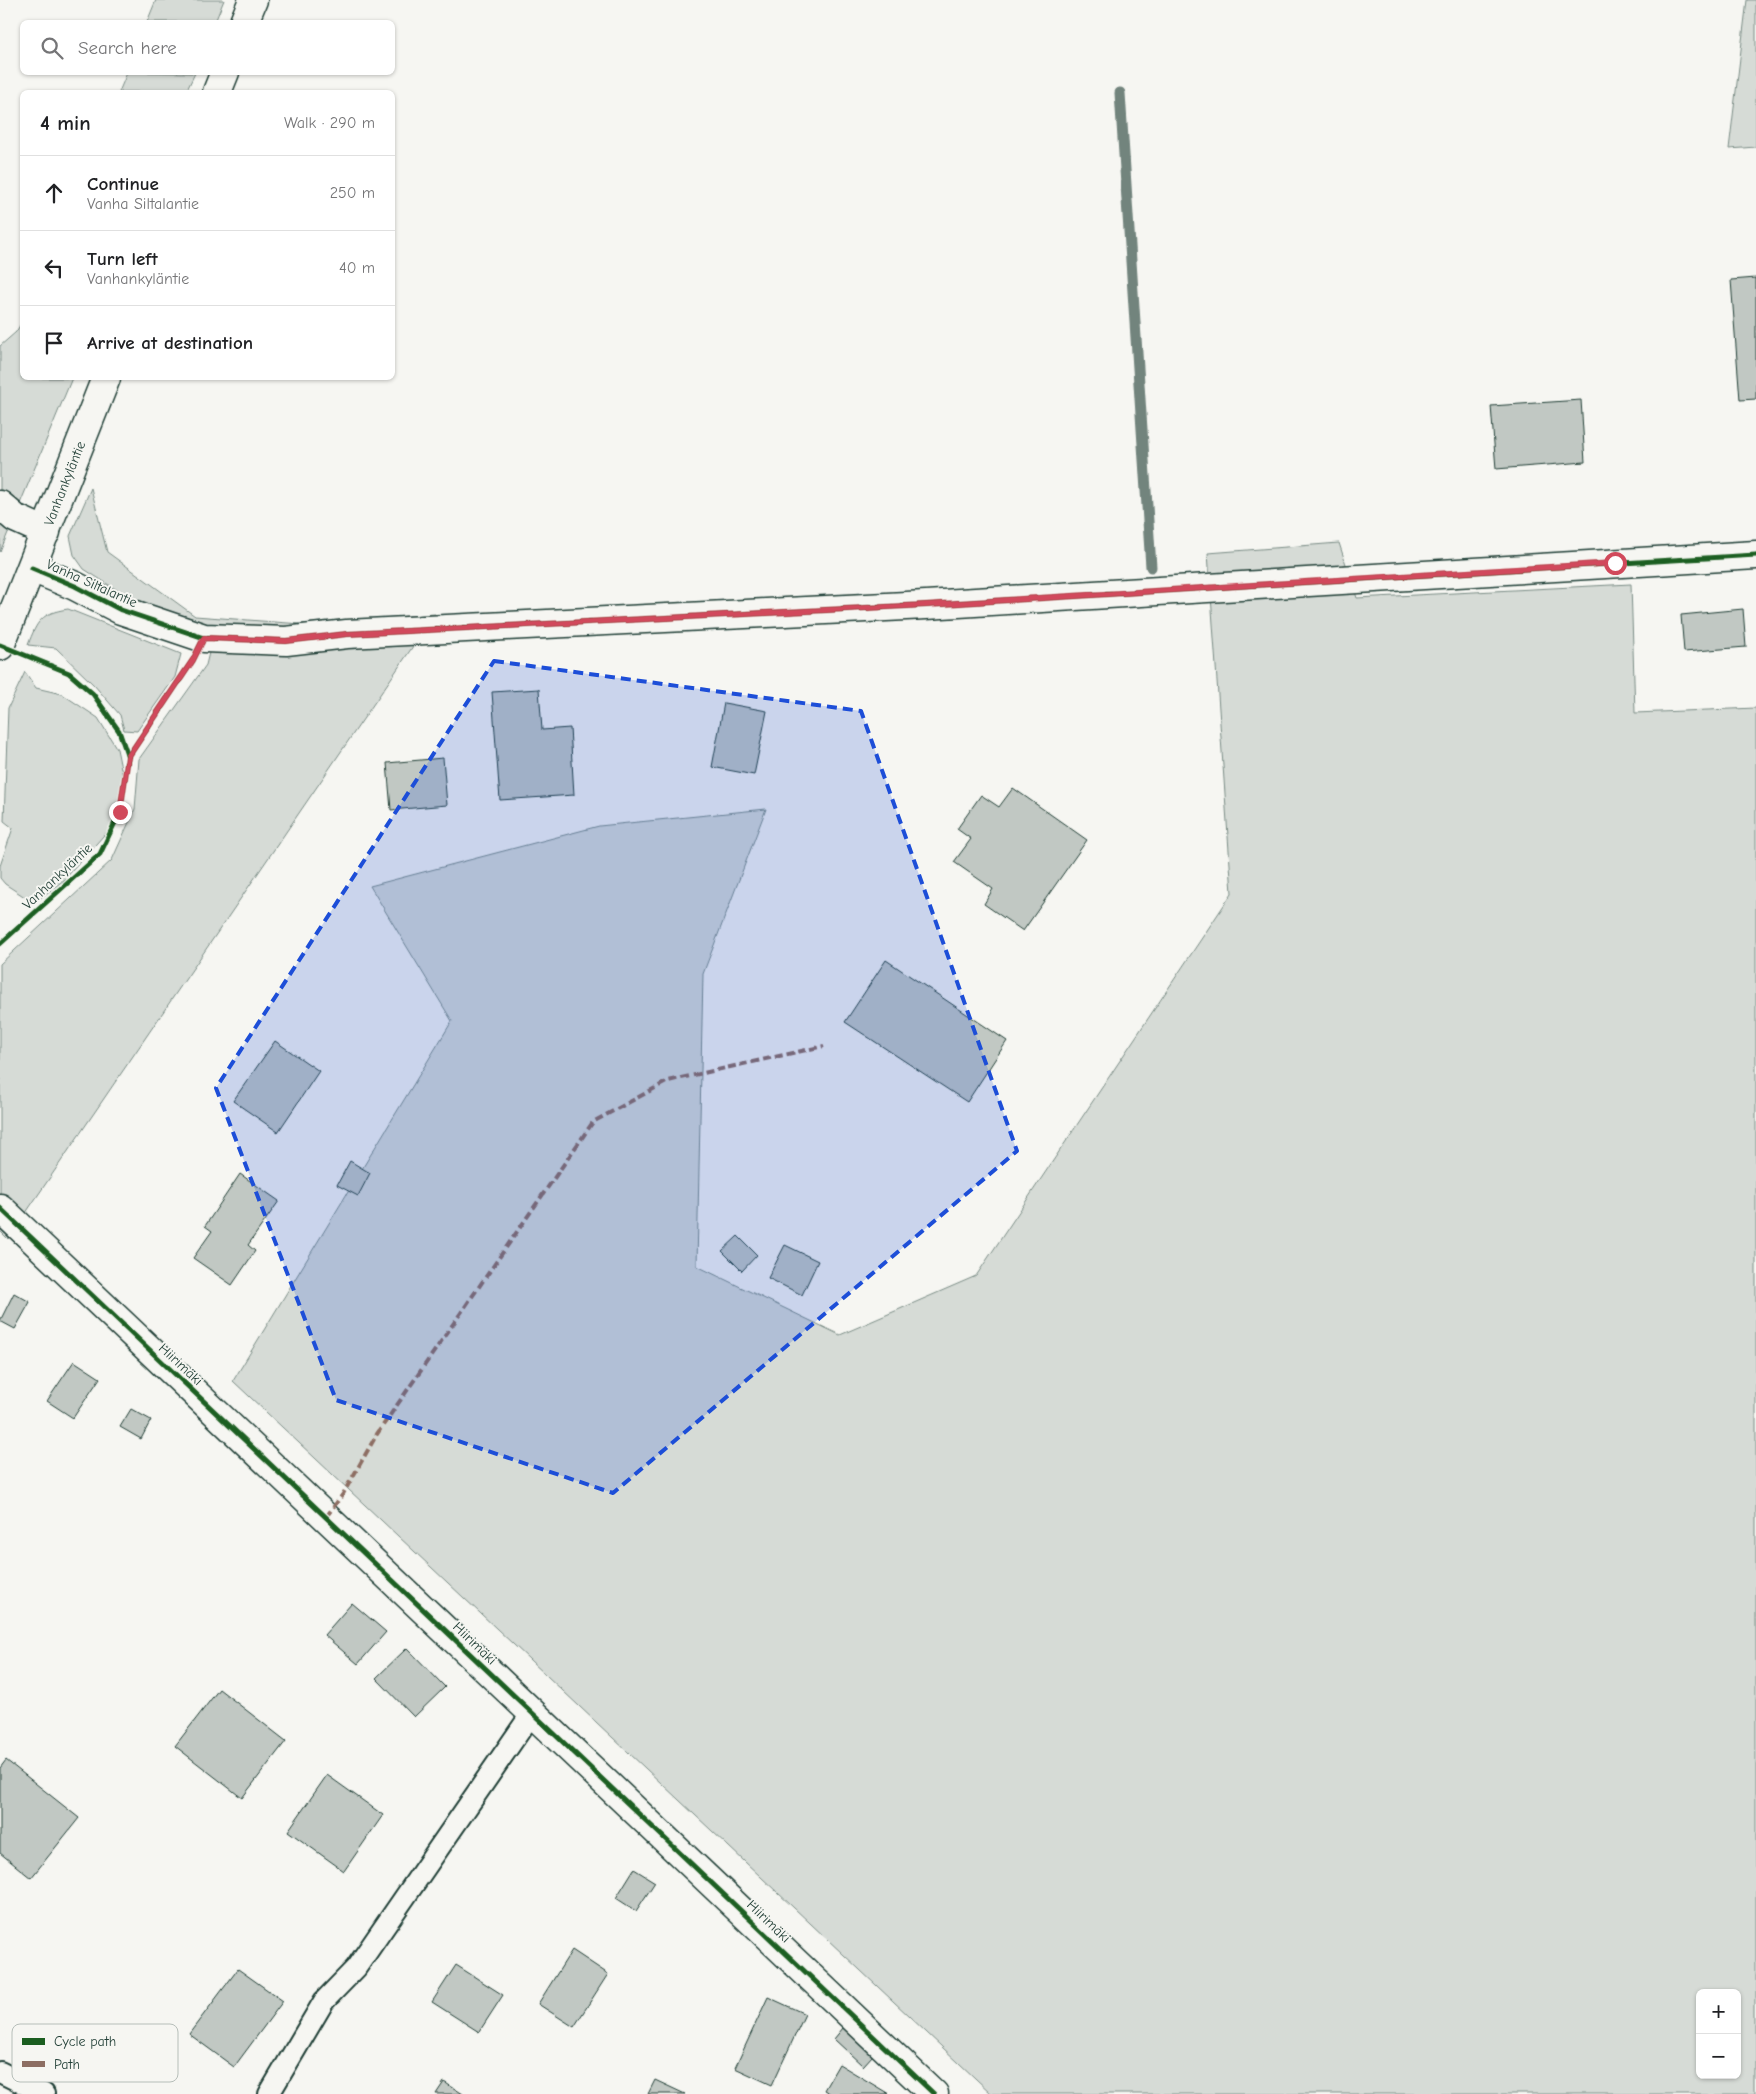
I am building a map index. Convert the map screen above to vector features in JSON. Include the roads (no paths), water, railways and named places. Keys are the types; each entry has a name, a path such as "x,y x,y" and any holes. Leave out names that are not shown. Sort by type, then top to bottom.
{"street":[{"path":"245,20 253,0"},
{"path":"218,90 224,75"},
{"name":"Vanhankyläntie","path":"0,646 105,380"},
{"path":"0,505 15,518 46,532"},
{"name":"Vanha Siltalantie","path":"32,568 75,586 121,610 204,638 286,641 347,634 926,605 1756,555"},
{"name":"Hiirimäki","path":"0,1208 934,2094"}],"lane":[{"path":"269,2094 324,2001 356,1968 532,1713"},
{"path":"0,2072 12,2078"},
{"path":"20,2082 44,2094"}],"waterway":[{"path":"1120,93 1151,567"}]}
